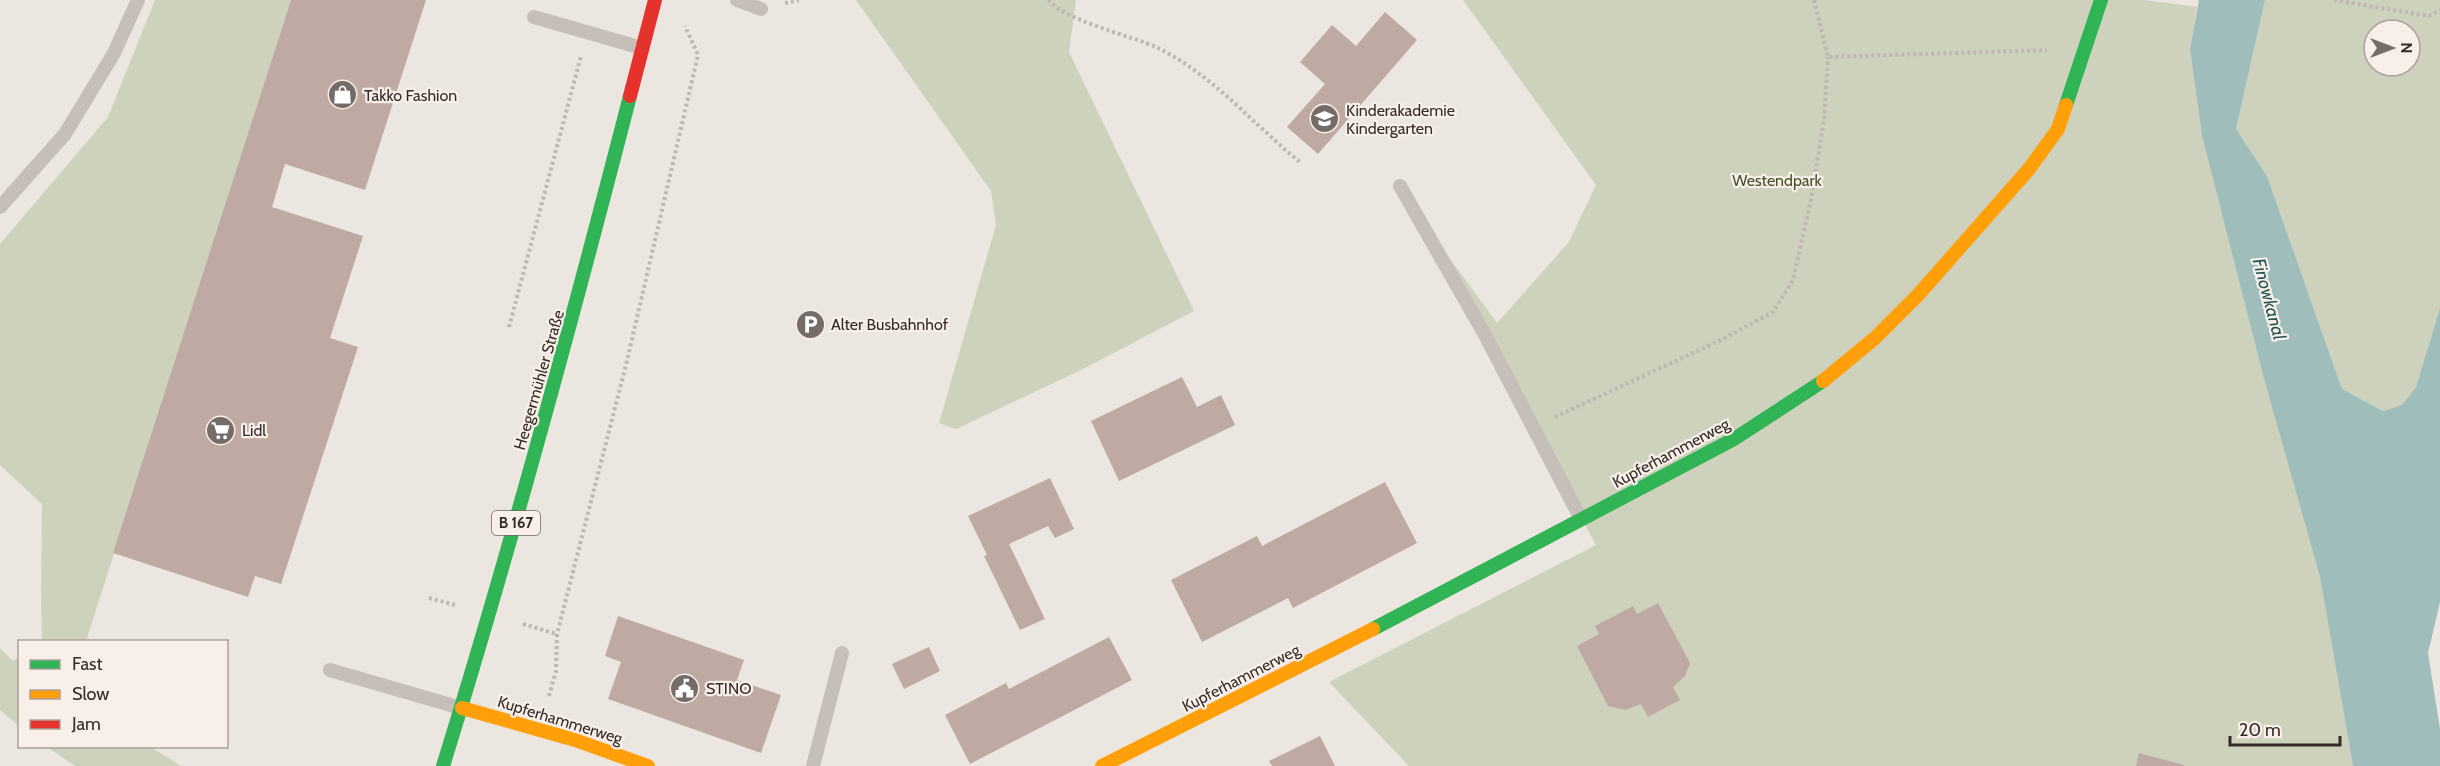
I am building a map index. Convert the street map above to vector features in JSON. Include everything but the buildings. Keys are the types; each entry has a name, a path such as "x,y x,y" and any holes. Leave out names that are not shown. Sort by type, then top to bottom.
{"street":[{"name":"Heegermühler Straße","path":"443,766 490,615 571,326 655,0"},
{"name":"Kupferhammerweg","path":"1102,766 1297,669 1734,439 1816,387 1875,338 1918,295 2035,161 2058,129 2101,0"},
{"name":"Kupferhammerweg","path":"462,708 540,730 648,766"}],"lane":[{"path":"0,207 65,134 114,53 138,0"},
{"path":"736,0 761,9"},
{"path":"534,18 644,48"},
{"path":"1400,186 1485,335 1581,519"},
{"path":"813,766 843,653"},
{"path":"330,670 462,708"}],"path":[{"path":"1048,0 1074,16 1158,48 1190,68 1233,102 1269,137 1302,163"},
{"path":"1533,428 1723,339 1773,312 1793,280 1811,200 1824,120 1828,57 1814,0"},
{"path":"2334,0 2429,16 2440,10"},
{"path":"540,730 556,672 557,634 626,365 698,55 684,22"},
{"path":"509,327 586,34"},
{"path":"1828,57 1996,53 2087,47"}],"green space":[{"path":"155,0 291,0 86,640 42,640 42,504 0,465 0,244 108,117"},
{"path":"856,0 1076,0 1069,52 1194,311 1085,368 956,429 939,423 996,225 991,191"},
{"name":"Westendpark","path":"1463,0 2145,0 2197,7 2190,49 2202,136 2264,379 2320,577 2353,766 1409,766 1329,682 1596,545 1407,200 1497,323 1569,242 1596,185"},
{"path":"2265,0 2440,0 2440,308 2416,387 2402,405 2383,411 2342,389 2267,176 2236,129"},
{"path":"0,648 13,661 18,658 18,725 0,710"},
{"path":"48,748 153,748 181,766 75,766"}],"water":[{"name":"Finowkanal","path":"2199,0 2265,0 2236,129 2267,176 2342,389 2383,411 2402,405 2416,387 2440,308 2440,602 2428,653 2440,729 2440,766 2353,766 2320,577 2264,379 2202,136 2190,49"}],"traffic: fast":[{"path":"2066,105 2101,0"},
{"path":"443,766 541,432 630,96"},
{"path":"1373,629 1734,439 1823,381"}],"traffic: slow":[{"path":"1823,381 1875,338 1918,295 2029,169 2058,129 2066,105"},
{"path":"1102,766 1373,629"},
{"path":"462,708 575,740 648,766"}],"traffic: jam":[{"path":"630,96 655,0"}],"place":[{"name":"Takko Fashion","path":"343,95"},
{"name":"Kinderakademie Kindergarten","path":"1325,119"},
{"name":"Alter Busbahnhof","path":"810,324"},
{"name":"Lidl","path":"221,430"},
{"name":"STINO","path":"685,688"}]}
